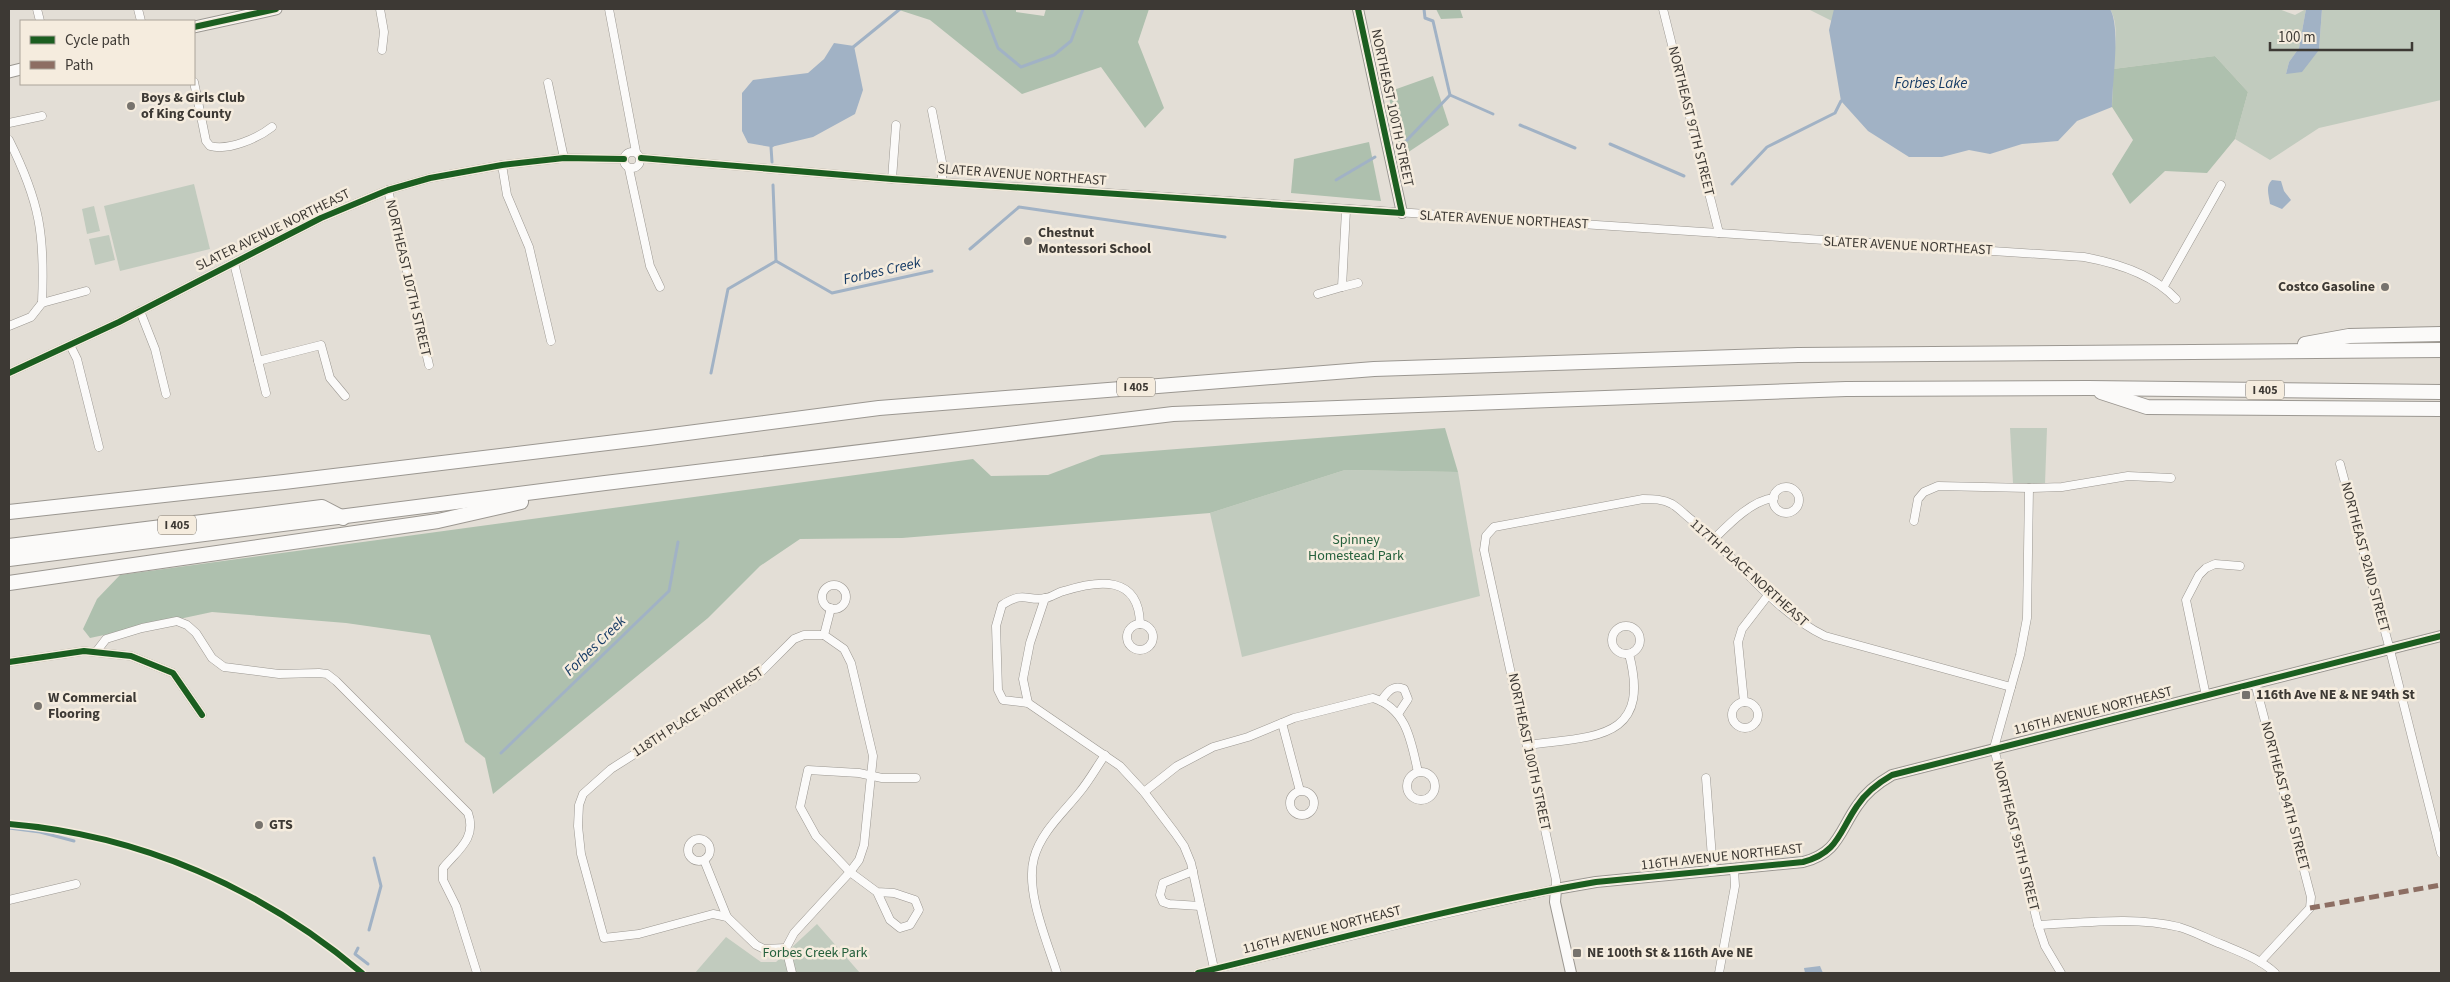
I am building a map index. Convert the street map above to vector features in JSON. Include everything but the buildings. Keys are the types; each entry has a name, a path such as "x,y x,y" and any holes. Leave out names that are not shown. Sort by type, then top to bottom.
{"highway":[{"path":"2269,350 2349,336 2441,334"},
{"name":"I 405","path":"9,512 293,481 879,408 1354,370 1798,355 2441,350"},
{"path":"2088,388 2147,407 2441,409"},
{"name":"I 405","path":"9,560 605,483 1173,414 1846,389 2088,388 2441,392"},
{"path":"9,583 438,521 605,483"},
{"name":"I 405","path":"9,546 322,507 343,518"}],"main road":[{"path":"195,27 245,12 276,9"}],"street":[{"path":"380,9 384,32 382,50"},
{"path":"609,9 639,155 638,164 629,168"},
{"name":"NORTHEAST 100TH STREET","path":"1358,9 1402,213"},
{"name":"NORTHEAST 97TH STREET","path":"1663,9 1719,233"},
{"path":"548,83 564,158"},
{"path":"195,85 206,141 210,146 216,148 251,140 260,137 272,127"},
{"path":"932,111 942,162 942,182"},
{"path":"9,123 42,116"},
{"path":"892,179 896,125"},
{"path":"9,140 26,175 40,221 43,243 42,303"},
{"path":"639,155 630,153 624,159 624,164 629,168 650,266 660,286"},
{"name":"SLATER AVENUE NORTHEAST","path":"639,155 892,179 1346,210 2084,256 2128,268 2164,286 2176,299"},
{"name":"SLATER AVENUE NORTHEAST","path":"9,373 140,311 321,218 388,190 430,178 502,165 564,158 624,159"},
{"path":"502,165 508,195 529,247 551,341"},
{"path":"2164,286 2221,185"},
{"name":"NORTHEAST 107TH STREET","path":"388,190 429,365"},
{"path":"1342,287 1346,210"},
{"path":"234,263 266,393"},
{"path":"1318,294 1358,282"},
{"path":"9,326 31,317 42,303 86,290"},
{"path":"140,311 155,350 166,394"},
{"path":"70,345 77,359 99,447"},
{"path":"258,361 321,345 330,378 345,396"},
{"name":"NORTHEAST 92ND STREET","path":"2340,464 2390,650 2441,853"},
{"path":"1914,521 1918,499 1924,492 1938,486 2062,487 2128,476 2171,478"},
{"name":"NORTHEAST 95TH STREET","path":"2029,488 2026,618 2020,655 1994,748 2038,925 2045,946 2061,973"},
{"name":"117TH PLACE NORTHEAST","path":"1489,532 1501,525 1657,498 1672,504 1714,539 1768,594 1808,628 1825,636 2011,687"},
{"path":"1714,539 1754,505 1766,498 1774,498"},
{"name":"NORTHEAST 100TH STREET","path":"1489,532 1484,542 1484,550 1556,880 1555,902 1570,973"},
{"path":"2206,696 2186,600 2199,575 2206,568 2220,564 2240,566"},
{"path":"1140,624 1140,612 1134,597 1115,583 1076,587 1045,598 1025,596 1012,599 1002,605 996,626 998,690 1003,700 1028,703 1105,755 1120,766 1144,792 1184,846 1193,871 1214,971"},
{"path":"1744,702 1738,642 1742,628 1768,594"},
{"path":"1028,703 1023,679 1032,635 1045,598"},
{"path":"792,973 786,948 794,933 850,872 858,860 864,845 872,777 873,756 871,742 851,663 844,649 824,635 831,608"},
{"path":"96,652 106,639 142,628 176,621 187,625 212,658 224,667 279,674 319,673 327,674 336,681 468,813 471,831 467,842 443,868 443,880 456,906 477,973"},
{"name":"118TH PLACE NORTHEAST","path":"727,917 713,914 703,915 639,934 604,938 581,854 578,826 579,805 583,794 611,768 757,676 794,639 804,635 824,635"},
{"name":"116TH AVENUE NORTHEAST","path":"1198,973 1214,971 1596,882 1803,862 1816,859 1829,851 1840,837 1857,805 1880,782 1905,771 2441,636"},
{"path":"9,662 61,653 96,652 131,656 173,673 202,715"},
{"path":"1528,745 1599,735 1621,724 1635,700 1633,667 1629,654"},
{"name":"NORTHEAST 94TH STREET","path":"2256,684 2311,897 2310,908 2260,962"},
{"path":"1381,701 1392,688 1404,689 1408,699 1398,714"},
{"path":"1144,792 1193,756 1282,723 1373,698 1381,701 1398,714 1408,730 1418,772"},
{"path":"1282,723 1300,791"},
{"path":"1057,973 1035,899 1032,871 1034,859 1040,843 1080,792 1105,755"},
{"path":"876,892 894,893 915,900 919,910 910,925 900,928 894,924 876,892 850,872 816,836 800,807 808,770 859,773 872,777 916,778"},
{"path":"1706,778 1713,871"},
{"path":"704,860 727,917 764,949 786,948"},
{"path":"1719,973 1735,886 1734,869"},
{"path":"1193,871 1163,883 1160,895 1163,902 1169,904 1200,906"},
{"path":"9,900 76,884"},
{"path":"2038,925 2156,923 2180,928 2260,962 2275,973"}],"green space":[{"path":"896,9 1016,9 1016,12 1044,16 1046,9 1149,9 1138,42 1164,108 1145,128 1101,67 1022,94 930,20"},
{"path":"1436,9 1460,9 1463,18 1441,19"},
{"path":"1808,9 1837,9 1836,23"},
{"path":"2110,9 2279,9 2295,15 2306,9 2299,48 2289,62 2286,74 2319,50 2322,9 2441,9 2441,100 2319,128 2270,160 2235,139 2248,92 2215,56 2113,69 2116,30"},
{"path":"2215,56 2248,92 2235,139 2207,173 2165,171 2130,204 2112,174 2133,140 2112,107 2113,69"},
{"path":"1433,76 1449,125 1401,157 1388,92"},
{"path":"1369,142 1381,201 1291,193 1294,159"},
{"path":"194,184 210,249 120,271 104,206"},
{"path":"94,206 100,231 87,234 82,209"},
{"path":"109,235 115,260 95,265 89,239"},
{"path":"1445,428 1458,472 1345,470 1210,513 902,538 800,539 760,566 708,618 493,794 485,758 465,742 430,635 346,623 212,612 90,638 83,629 97,599 120,575 973,459 991,476 1048,475 1101,455"},
{"path":"2010,428 2047,428 2045,484 2013,483"},
{"name":"Spinney Homestead Park","path":"1345,470 1458,472 1480,596 1242,657 1210,513"},
{"name":"Forbes Creek Park","path":"817,924 860,973 695,973 726,937 761,962 776,962"}],"water":[{"name":"Forbes Lake","path":"1834,9 2110,9 2115,29 2112,107 2077,121 2058,141 2022,144 1990,154 1969,150 1942,157 1909,157 1868,131 1841,101 1829,30"},
{"path":"2306,9 2322,9 2319,50 2302,72 2286,74 2289,62 2299,48"},
{"path":"834,43 854,46 863,90 855,114 813,137 771,147 748,143 742,131 742,93 753,80 808,73 824,59"},
{"path":"2272,180 2281,181 2284,191 2291,200 2282,209 2270,204 2268,188"},
{"path":"1820,966 1823,973 1805,973 1804,968"}],"waterway":[{"path":"852,48 900,9"},
{"path":"983,9 998,48 1021,67 1054,55 1071,41 1083,9"},
{"path":"1424,9 1425,18 1433,21 1450,95"},
{"name":"Forbes Creek","path":"1407,140 1450,95 1493,114"},
{"name":"Forbes Creek","path":"1732,184 1767,147 1835,113 1841,101"},
{"name":"Forbes Creek","path":"1520,125 1575,148"},
{"path":"772,162 771,147 774,144"},
{"name":"Forbes Creek","path":"1610,144 1684,176"},
{"name":"Forbes Creek","path":"1336,180 1375,157"},
{"path":"773,185 776,261"},
{"name":"Forbes Creek","path":"970,249 1019,207 1225,237"},
{"name":"Forbes Creek","path":"711,373 728,289 776,261 832,293 932,271"},
{"name":"Forbes Creek","path":"501,753 669,591 678,542"},
{"path":"9,828 40,832 74,841"},
{"name":"Forbes Creek","path":"369,930 381,886 374,858"},
{"name":"Forbes Creek","path":"358,948 355,954 368,964"}],"marked path":[{"path":"2310,908 2441,885"}],"cycle path":[{"path":"195,27 276,9"},
{"path":"641,158 892,179 1402,213 1358,9"},
{"path":"9,373 119,322 321,218 388,190 430,178 502,165 564,158 624,159"},
{"path":"1198,973 1396,924 1546,891 1596,882 1803,862 1815,858 1831,847 1864,796 1892,775 2441,636"},
{"path":"9,662 84,651 131,656 173,673 202,715"},
{"path":"9,824 58,830 106,840 152,854 197,871 241,891 283,915 362,973"}],"place":[{"name":"Boys & Girls Club of King County","path":"131,106"},
{"name":"Chestnut Montessori School","path":"1028,241"},
{"name":"Costco Gasoline","path":"2385,287"},
{"name":"116th Ave NE & NE 94th St","path":"2246,695"},
{"name":"W Commercial Flooring","path":"38,706"},
{"name":"GTS","path":"259,825"},
{"name":"NE 100th St & 116th Ave NE","path":"1577,953"}]}
